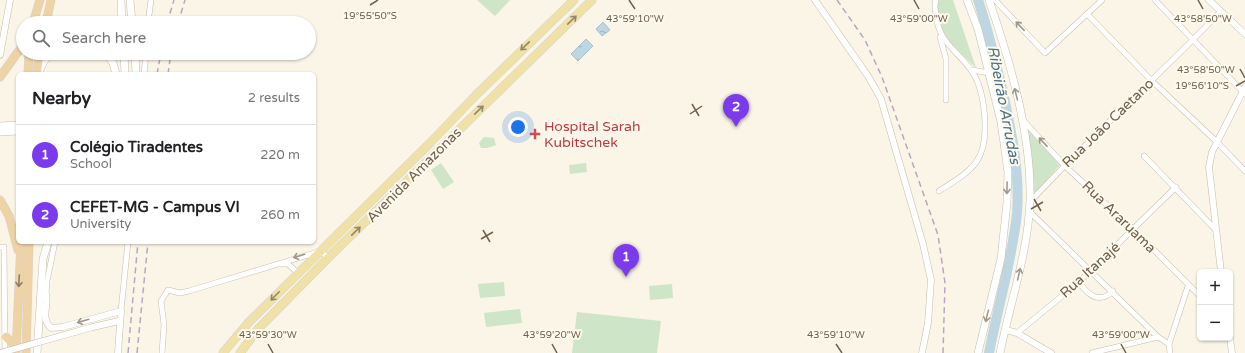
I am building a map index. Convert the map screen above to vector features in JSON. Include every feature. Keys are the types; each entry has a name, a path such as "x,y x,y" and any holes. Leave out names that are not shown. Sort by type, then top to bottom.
{"highway":[{"path":"35,16 40,0"},
{"path":"48,16 51,0"},
{"path":"0,77 16,55"},
{"path":"28,72 29,60"},
{"path":"37,72 38,60"},
{"path":"0,200 9,216 16,241"},
{"path":"17,244 20,256"},
{"path":"16,350 20,244"},
{"path":"26,353 29,244"},
{"path":"6,337 16,350"}],"main road":[{"path":"120,0 121,16"},
{"path":"130,0 131,16"},
{"name":"Avenida Amazonas","path":"223,353 249,322 434,140 476,94 574,0"},
{"name":"Avenida Amazonas","path":"240,353 258,329 328,258 592,0"},
{"path":"967,0 978,29 1001,122 1008,172 1007,203 1001,260 978,353"},
{"path":"989,0 1006,54 1022,119 1028,161 1030,202 1022,258 1000,353"},
{"path":"38,72 45,60"},
{"path":"111,60 115,72"},
{"path":"124,60 125,72"},
{"path":"135,60 136,72"},
{"path":"4,129 16,126"},
{"path":"4,129 16,131"},
{"path":"37,353 43,259 47,244"}],"street":[{"path":"0,55 10,0"},
{"path":"149,16 151,0"},
{"path":"815,0 868,76 881,100 924,244 931,280 928,323 922,353"},
{"path":"936,0 938,32 946,60 946,100"},
{"path":"995,0 1045,53 1102,0"},
{"path":"1155,0 1244,91 1212,152 1209,167 1221,269"},
{"path":"1209,0 1245,34"},
{"name":"Rua João Caetano","path":"1030,202 1064,164 1152,81 1221,11"},
{"path":"1087,14 1152,81 1217,142 1245,171"},
{"path":"938,32 972,70 984,102 985,136 978,159 968,172 939,191"},
{"path":"144,72 145,60"},
{"path":"972,70 989,73"},
{"name":"Rua Araruama","path":"1022,119 1064,164 1134,230 1197,294"},
{"path":"1144,156 1176,187 1215,229"},
{"name":"Rua Itanajé","path":"1017,333 1079,282 1134,230 1176,187"},
{"path":"1029,211 1113,291 1158,337 1169,344"},
{"path":"55,244 49,267 46,295 45,317 47,325 51,328 63,327 121,311"},
{"path":"118,353 128,244"},
{"path":"0,247 4,247 5,353"},
{"path":"162,353 164,325 161,301 168,290 180,293 189,291 321,250 328,258"},
{"path":"277,263 288,264 298,273"},
{"path":"1079,282 1090,296 1098,298 1109,295 1113,291"},
{"path":"41,285 46,295"},
{"path":"1170,353 1169,344 1188,286"},
{"path":"0,353 120,321"},
{"path":"1006,330 1017,333 1051,353"},
{"path":"1092,353 1158,337"},
{"path":"1230,341 1232,353"}],"green space":[{"path":"477,0 510,0 495,16"},
{"path":"936,0 953,0 976,68 939,32"},
{"path":"1026,128 1060,165 1033,195"},
{"path":"484,137 494,138 496,145 481,148 479,143"},
{"path":"441,163 454,182 443,189 431,170"},
{"path":"586,163 587,172 570,174 569,165"},
{"path":"504,282 505,296 480,298 478,284"},
{"path":"672,284 673,298 650,300 649,286"},
{"path":"520,309 522,323 486,327 484,313"},
{"path":"577,312 661,321 657,353 572,353"}],"water":[{"path":"603,22 610,30 602,36 596,29"},
{"path":"586,39 593,46 578,61 571,54"}],"waterway":[{"name":"Ribeirão Arrudas","path":"978,0 989,36 1004,97 1012,140 1018,198 1012,249 989,353"}],"railway":[{"path":"169,16 174,0"},
{"path":"180,16 185,0"},
{"path":"837,0 865,40 882,77 938,235 945,283 943,353"},
{"path":"157,72 160,60"},
{"path":"168,72 170,60"},
{"path":"128,353 138,244"},
{"path":"137,353 148,244"}],"place":[{"name":"CEFET-MG - Campus VI","path":"736,127"},
{"name":"Hospital Sarah Kubitschek","path":"535,134"},
{"name":"Colégio Tiradentes","path":"626,277"}]}
